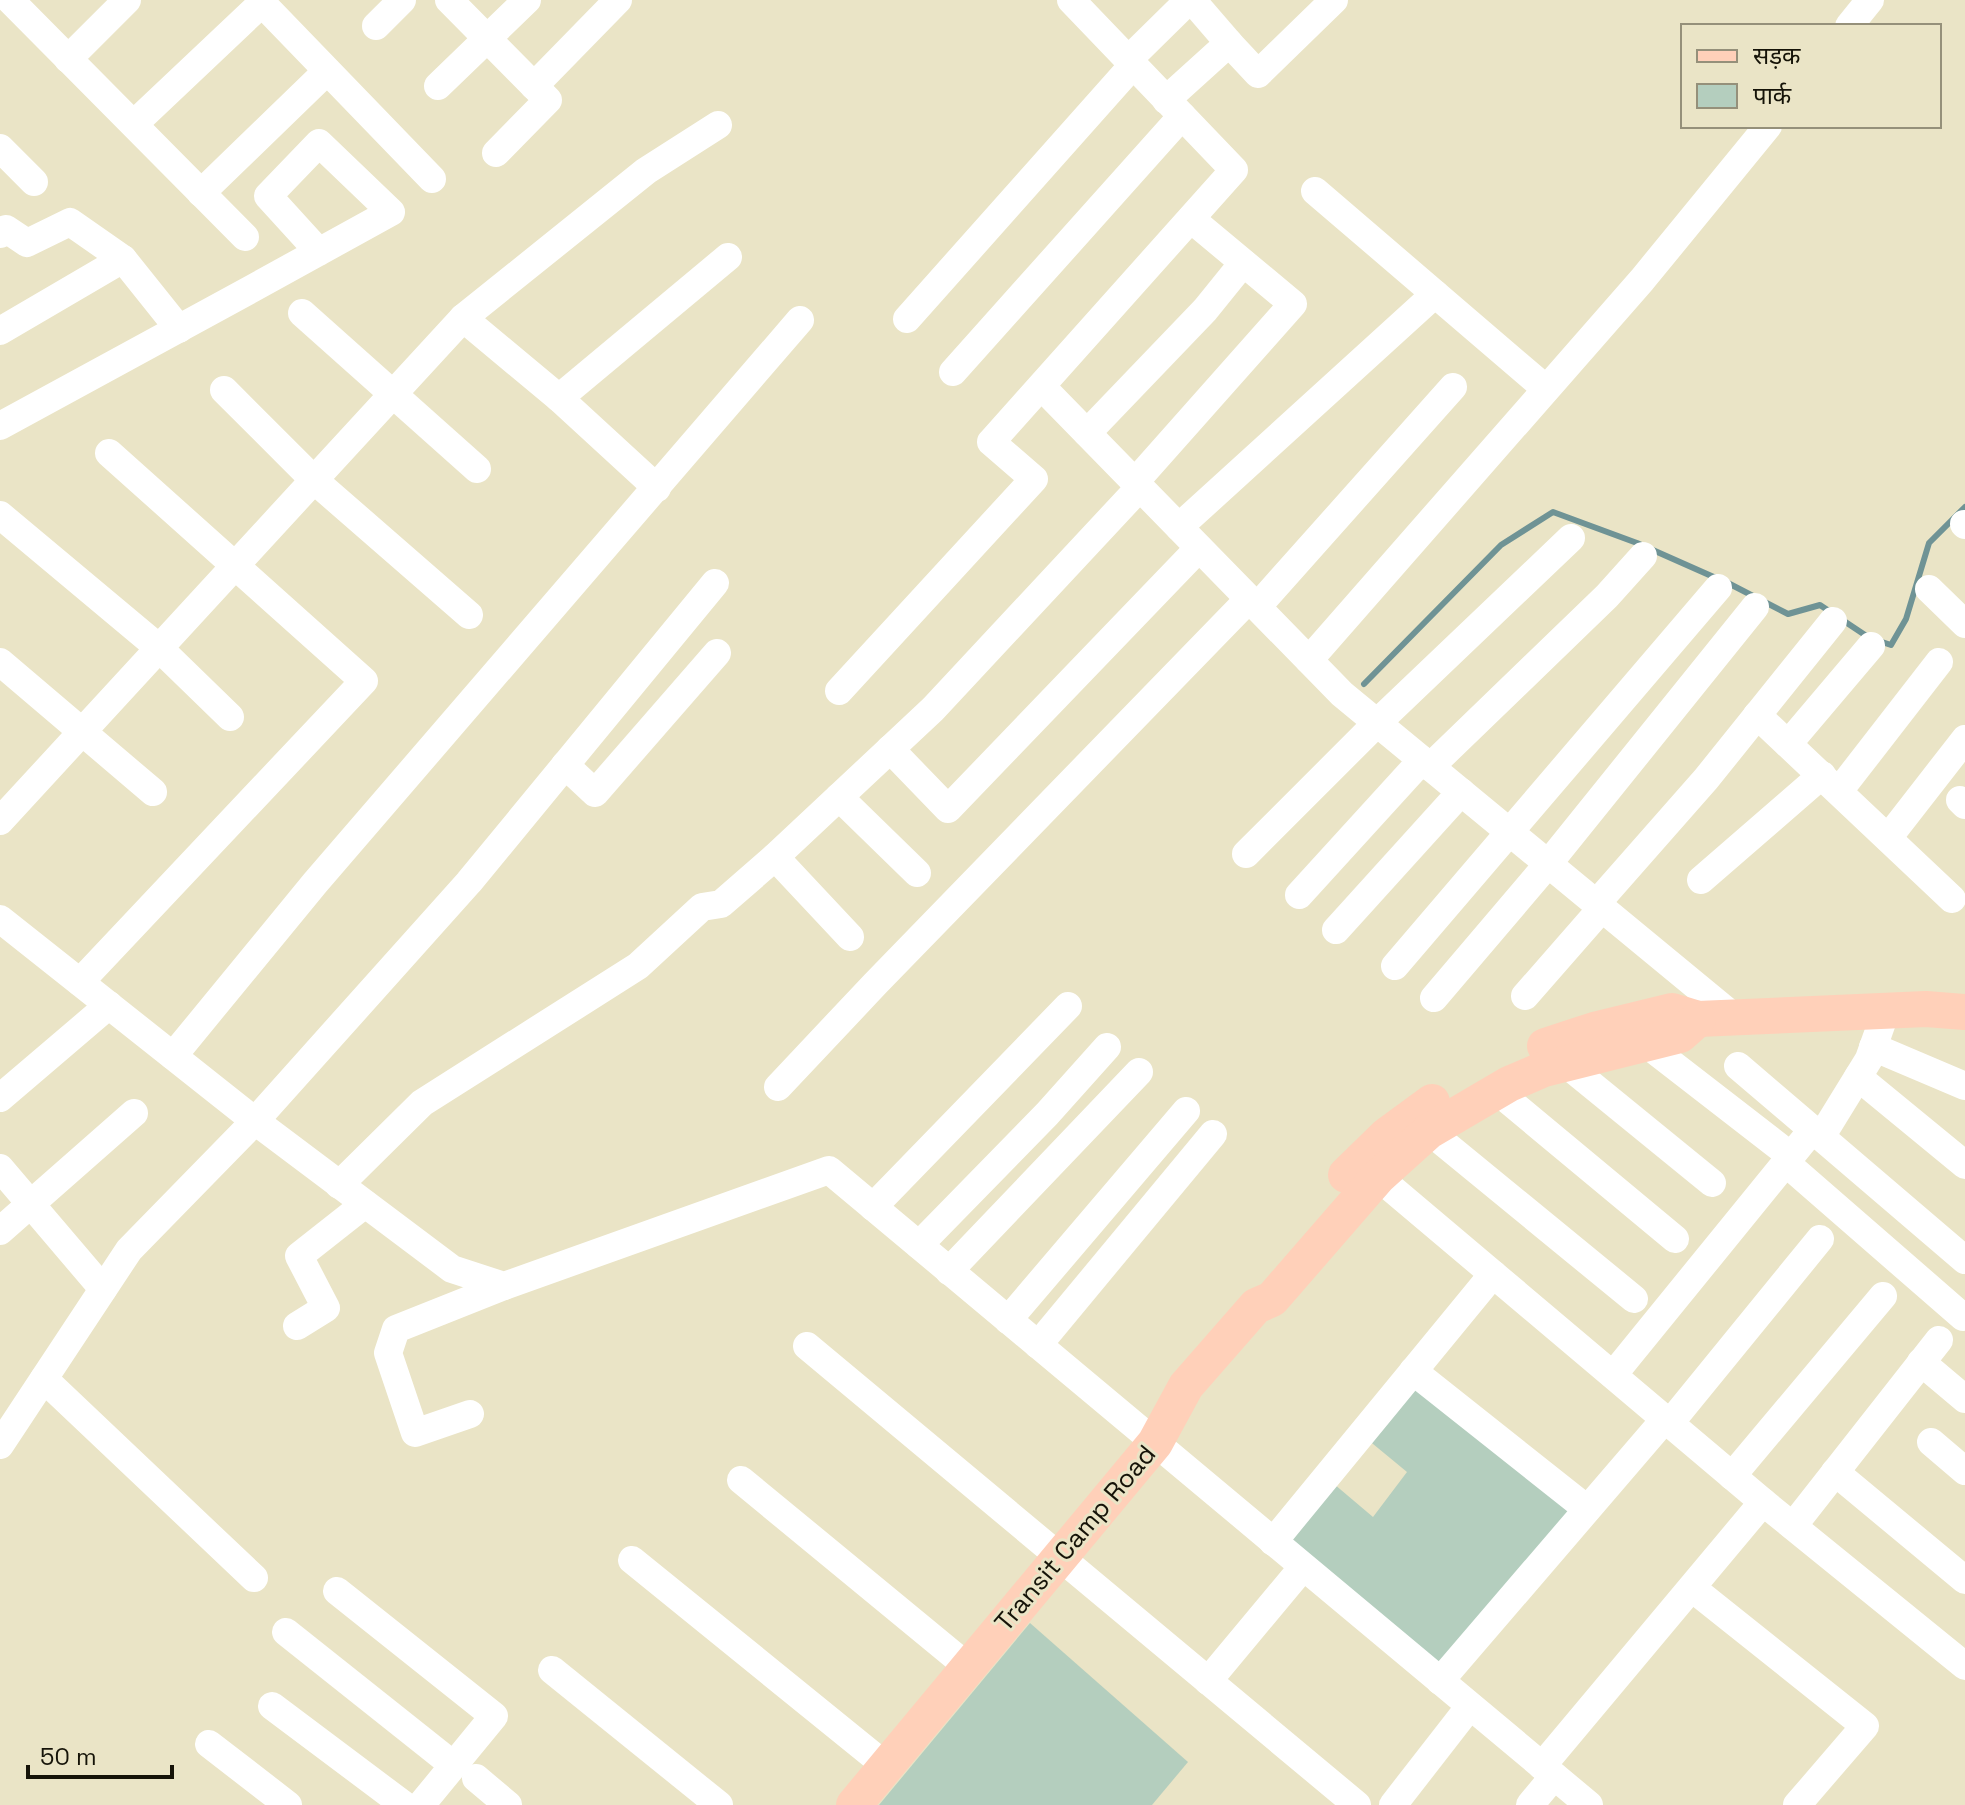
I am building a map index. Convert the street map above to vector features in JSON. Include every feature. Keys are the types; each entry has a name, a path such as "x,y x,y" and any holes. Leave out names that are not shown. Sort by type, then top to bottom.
{"main road":[{"name":"Transit Camp Road","path":"854,1805 1155,1443 1186,1386 1256,1306 1272,1299 1380,1164 1407,1119 1440,1097 1527,1052 1594,1030 1672,1011 1698,1019 1926,1009 1965,1012"},
{"name":"Transit Camp Road","path":"1380,1164 1497,1091 1544,1069 1680,1035 1698,1019"},
{"name":"Transit Camp Road","path":"841,1805 886,1766"}],"street":[{"path":"10,0 245,237"},
{"path":"68,59 127,0"},
{"path":"376,26 402,0"},
{"path":"449,0 548,100 496,153"},
{"path":"438,86 527,0"},
{"path":"534,86 618,0"},
{"path":"839,691 1034,479 991,442 1234,170 1071,0"},
{"path":"907,319 1131,63 1191,0 1258,74 1334,0"},
{"path":"1851,24 1870,0"},
{"path":"134,124 261,1 432,179"},
{"path":"953,372 1229,43"},
{"path":"201,193 327,71"},
{"path":"0,821 463,318 646,171 718,125"},
{"path":"1309,660 1642,280 1766,128"},
{"path":"0,149 34,182"},
{"path":"1315,191 1546,389"},
{"path":"339,1185 422,1103 638,966 702,907 721,904 775,857 933,709 1137,485 1293,304 1191,219"},
{"path":"0,234 6,229 27,243 70,222 123,259 179,329"},
{"path":"0,426 319,252"},
{"path":"559,398 728,257"},
{"path":"0,331 123,259"},
{"path":"1087,433 1205,310 1243,263"},
{"path":"1179,527 1435,294"},
{"path":"302,313 477,469"},
{"path":"463,318 559,398 657,488"},
{"path":"173,1056 315,883 800,320"},
{"path":"1042,387 1342,694 1734,1017"},
{"path":"778,1087 886,972 1253,603 1453,387"},
{"path":"224,390 314,480 469,615"},
{"path":"80,982 364,681 109,453"},
{"path":"0,515 159,648 230,717"},
{"path":"1246,854 1377,723 1571,538"},
{"path":"890,749 948,809 1199,548"},
{"path":"1299,895 1426,764 1607,596 1643,556"},
{"path":"0,1445 129,1250 255,1121 469,882 715,583"},
{"path":"1395,966 1718,588"},
{"path":"1929,589 1965,624"},
{"path":"1434,998 1548,864 1755,607"},
{"path":"1525,996 1833,621"},
{"path":"1788,744 1871,646"},
{"path":"565,765 595,793 717,653"},
{"path":"0,662 153,792"},
{"path":"1701,880 1830,783 1939,662"},
{"path":"1757,715 1952,899"},
{"path":"1888,838 1965,739"},
{"path":"1336,930 1461,792"},
{"path":"839,797 917,873"},
{"path":"775,857 850,937"},
{"path":"0,919 255,1121 452,1269 504,1286"},
{"path":"0,1098 109,1005"},
{"path":"873,1207 1068,1006"},
{"path":"1613,1375 1788,1160 1817,1133 1858,1077 1886,1011"},
{"path":"1645,1043 1788,1160 1963,1317"},
{"path":"919,1245 1047,1114 1107,1047"},
{"path":"1873,1047 1965,1086"},
{"path":"1566,1064 1712,1183"},
{"path":"1738,1066 1965,1260"},
{"path":"949,1271 1139,1072"},
{"path":"1858,1077 1965,1165"},
{"path":"1497,1091 1675,1239"},
{"path":"1008,1320 1186,1111"},
{"path":"0,1231 134,1113"},
{"path":"1429,1131 1634,1299"},
{"path":"1038,1345 1213,1134"},
{"path":"1380,1164 1493,1274 1763,1502 1965,1666"},
{"path":"0,1168 103,1289"},
{"path":"470,1414 415,1433 388,1353 396,1329 504,1286 829,1170 1589,1805"},
{"path":"297,1326 326,1308 299,1256 365,1204"},
{"path":"1440,1681 1667,1421 1820,1239"},
{"path":"1273,1542 1493,1274"},
{"path":"1732,1476 1883,1296"},
{"path":"1793,1526 1939,1340"},
{"path":"807,1346 1357,1805"},
{"path":"1921,1362 1965,1399"},
{"path":"1413,1371 1587,1509"},
{"path":"44,1379 254,1578"},
{"path":"1931,1442 1965,1471"},
{"path":"1835,1472 1965,1580"},
{"path":"741,1480 968,1667"},
{"path":"1530,1805 1548,1771 1763,1502"},
{"path":"632,1560 886,1766"},
{"path":"1208,1681 1303,1567"},
{"path":"1692,1588 1865,1726 1797,1805"},
{"path":"337,1591 494,1716 464,1771 421,1805"},
{"path":"286,1632 508,1805"},
{"path":"552,1670 719,1805"},
{"path":"272,1706 404,1805"},
{"path":"1393,1805 1470,1706"},
{"path":"209,1744 288,1805"}],"green space":[{"path":"1417,1380 1575,1509 1442,1668 1289,1538 1334,1484 1373,1517 1407,1472 1367,1439"},
{"path":"1030,1623 1188,1762 1152,1805 879,1805"}],"waterway":[{"path":"1879,641 1891,645 1906,619 1929,543 1965,507"},
{"path":"1364,684 1501,545 1553,512 1637,543 1716,578"},
{"path":"1726,582 1788,614 1820,605 1832,613"},
{"path":"1841,619 1868,637"}]}
